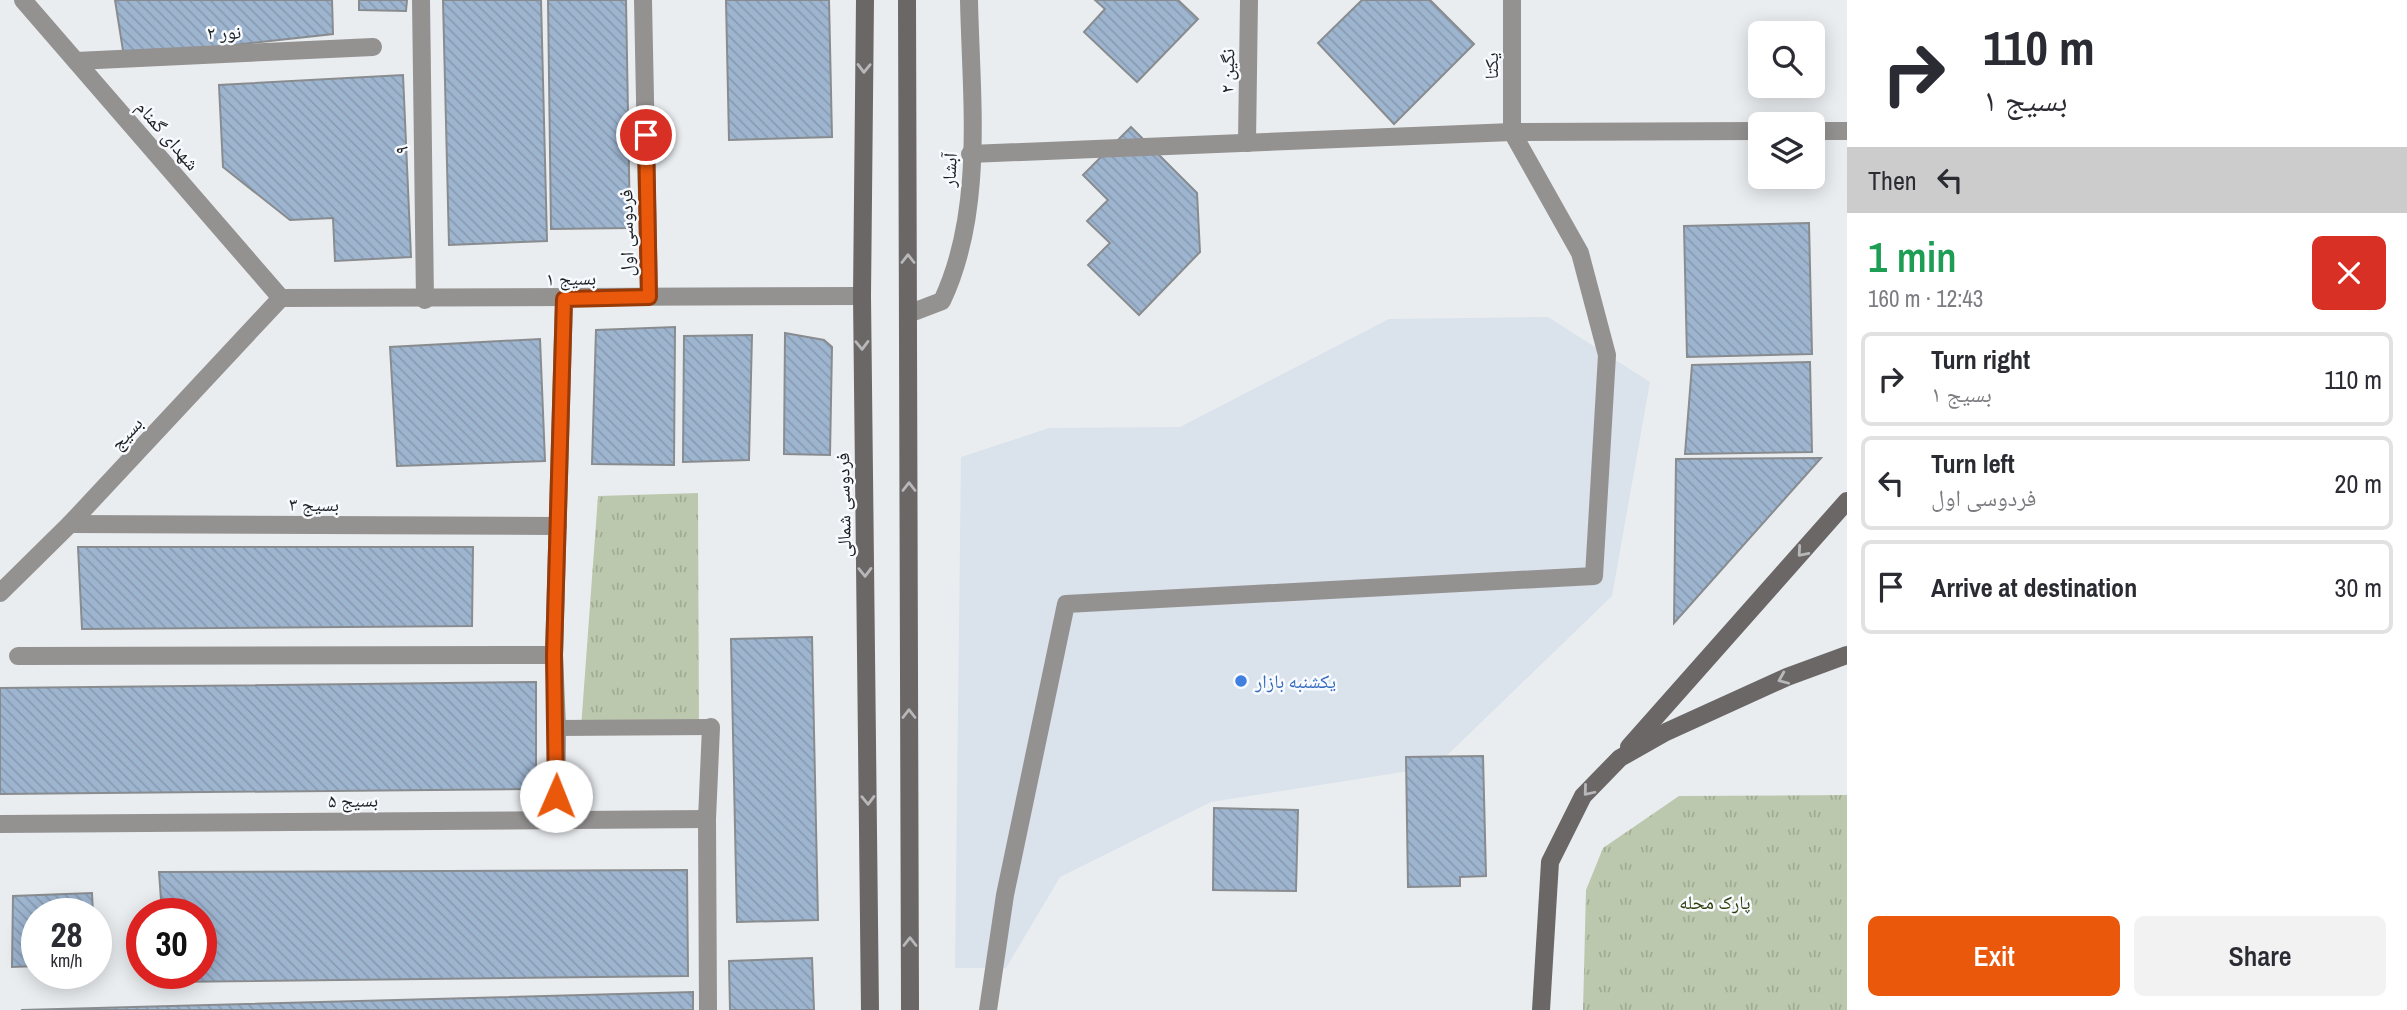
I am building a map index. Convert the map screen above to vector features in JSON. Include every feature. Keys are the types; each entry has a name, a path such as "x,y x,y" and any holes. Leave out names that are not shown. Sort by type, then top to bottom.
{"main road":[{"name":"فردوسی شمالی","path":"865,0 862,296 870,1010"},
{"path":"907,0 910,1010"},
{"path":"1541,1010 1550,862 1583,796 1620,758 1847,500"},
{"path":"1620,758 1706,712 1847,655"}],"street":[{"name":"شهدای گمنام","path":"23,0 281,298"},
{"name":"۹","path":"421,0 425,300"},
{"name":"فردوسی اول","path":"643,0 649,297"},
{"name":"آبشار","path":"908,314 942,301 953,278 967,223 970,154 969,0"},
{"name":"نگین ۲","path":"1247,142 1249,0"},
{"name":"یکتا","path":"1512,0 1512,132"},
{"name":"نور ۲","path":"76,61 373,47"},
{"path":"970,154 1512,132 1748,131"},
{"path":"1825,131 1847,131"},
{"path":"988,1010 1005,895 1066,604 1594,576 1607,355 1580,253 1512,132"},
{"name":"بسیج ۱","path":"281,298 425,300 862,296"},
{"name":"بسیج","path":"0,593 70,524 281,298"},
{"path":"556,818 557,728 554,655 564,299"},
{"name":"بسیج ۳","path":"70,524 558,526"},
{"path":"18,656 554,655"},
{"path":"708,1010 707,819 711,727"},
{"name":"بسیج ۵","path":"0,824 707,819"}],"lane":[{"path":"557,728 711,727"}],"shaded area":[{"name":"یکشنبه بازار","path":"1548,317 1650,382 1612,596 1435,767 1211,802 1060,877 1006,968 955,968 961,457 1049,428 1180,427 1389,319"}],"green space":[{"path":"698,493 699,728 581,728 598,496"},
{"name":"پارک محله","path":"1847,795 1847,1010 1583,1010 1586,890 1603,848 1679,796"}],"building":[{"path":"115,0 332,0 333,34 124,57"},
{"path":"359,0 407,0 406,11 359,10"},
{"path":"443,0 541,0 547,241 449,245"},
{"path":"548,0 626,0 630,228 551,229"},
{"path":"726,0 829,0 832,137 729,140"},
{"path":"1095,0 1178,0 1198,19 1137,82 1084,32 1105,9"},
{"path":"1362,0 1430,0 1474,44 1394,124 1318,43"},
{"path":"403,75 411,257 335,261 333,218 290,220 223,167 219,85"},
{"path":"1131,127 1197,193 1200,252 1139,315 1088,265 1110,243 1087,221 1108,200 1083,175"},
{"path":"1809,223 1812,354 1687,357 1684,226"},
{"path":"675,327 674,465 592,464 596,330"},
{"path":"785,333 824,340 832,347 830,455 784,454"},
{"path":"752,335 749,460 683,462 684,336"},
{"path":"540,339 545,461 397,466 390,347"},
{"path":"1810,362 1812,452 1685,454 1692,365"},
{"path":"1821,458 1674,623 1676,459"},
{"path":"78,547 473,547 472,626 82,629"},
{"path":"812,637 818,920 737,922 731,639"},
{"path":"536,682 536,789 0,794 0,688"},
{"path":"1483,756 1486,876 1460,877 1460,886 1408,887 1406,757"},
{"path":"1214,808 1298,810 1296,891 1213,890"},
{"path":"687,870 688,976 217,981 217,898 161,898 159,872"},
{"path":"92,893 92,898 21,898 21,967 12,967 13,896"},
{"path":"812,958 814,1010 730,1010 729,961"},
{"path":"693,992 693,1010 21,1010"}],"place":[{"name":"یکشنبه بازار","path":"1241,681"}],"route":[{"path":"556,796 554,655 564,299 649,297 646,135"}]}
